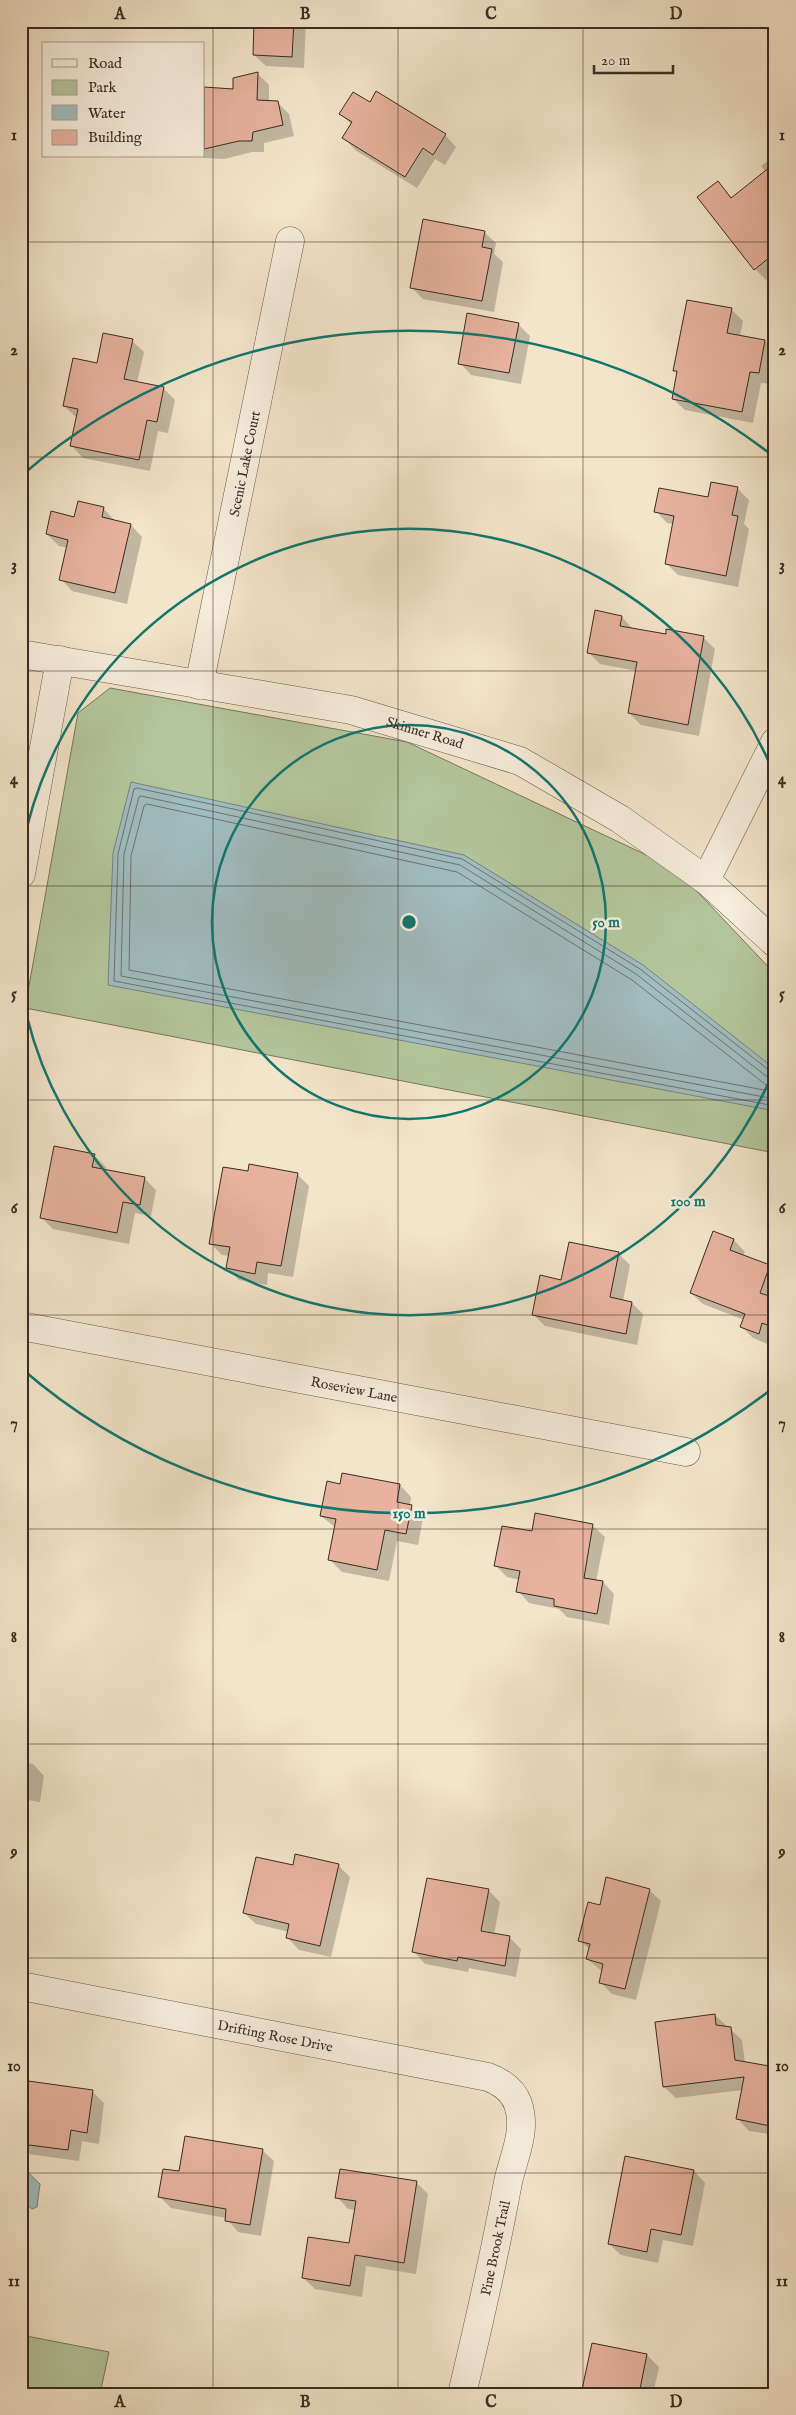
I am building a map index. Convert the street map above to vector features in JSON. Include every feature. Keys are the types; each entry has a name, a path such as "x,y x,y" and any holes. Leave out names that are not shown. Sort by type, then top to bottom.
{"street":[{"name":"Scenic Lake Court","path":"199,685 290,241"},
{"name":"Skinner Road","path":"21,654 351,710 520,761 620,819 706,880 775,943"},
{"path":"21,874 60,660"},
{"path":"706,880 775,742"},
{"name":"Roseview Lane","path":"21,1326 686,1452"},
{"name":"Drifting Rose Drive","path":"21,1986 488,2077 504,2084 518,2103"},
{"name":"Pine Brook Trail","path":"462,2394 495,2254 509,2178 522,2134 518,2103"}],"green space":[{"path":"110,688 407,742 676,869 775,974 775,1153 25,1008 78,713"},
{"path":"21,2335 109,2352 100,2394 21,2394"}],"water":[{"path":"131,782 464,855 643,965 775,1069 775,1111 108,985 113,853"},
{"path":"21,2166 40,2184 37,2207 32,2209 21,2200"}],"building":[{"path":"254,21 294,21 292,57 253,55"},
{"path":"258,72 257,100 278,101 283,125 253,132 252,141 239,141 205,149 205,87 233,89 233,78"},
{"path":"376,91 446,134 433,155 423,148 405,177 342,138 352,122 339,114 353,92 370,102"},
{"path":"775,163 775,253 754,270 697,197 718,181 731,198"},
{"path":"423,219 485,231 482,247 492,249 482,301 410,288"},
{"path":"687,300 732,308 727,333 765,340 759,373 750,372 742,412 672,399 677,371 673,371"},
{"path":"467,313 519,323 509,373 458,364"},
{"path":"103,333 133,339 124,379 164,387 157,422 147,420 139,460 70,446 78,409 63,406 73,358 97,363"},
{"path":"711,482 738,487 732,515 738,516 726,576 665,564 674,516 654,512 659,488 708,497"},
{"path":"78,501 104,507 102,517 131,524 115,593 59,580 68,540 46,534 51,511 74,517"},
{"path":"595,610 622,616 620,626 666,634 666,629 704,636 688,725 628,713 637,662 587,653"},
{"path":"54,1146 95,1154 92,1167 145,1177 140,1205 123,1202 117,1233 40,1218"},
{"path":"249,1164 298,1173 281,1266 257,1262 255,1274 226,1268 230,1247 209,1244 223,1167 248,1171"},
{"path":"713,1231 734,1239 730,1250 770,1265 760,1293 775,1298 775,1328 762,1323 759,1334 740,1327 745,1314 690,1293"},
{"path":"569,1242 619,1252 610,1297 632,1302 626,1334 532,1315 540,1275 561,1280"},
{"path":"342,1473 400,1484 397,1502 412,1505 406,1534 385,1530 377,1570 328,1560 336,1519 320,1516 327,1481 340,1484"},
{"path":"535,1513 593,1524 584,1578 603,1581 597,1614 554,1606 554,1599 516,1592 520,1571 494,1566 502,1526 532,1531"},
{"path":"295,1854 339,1864 320,1946 286,1938 289,1924 243,1913 256,1857 293,1865"},
{"path":"606,1877 650,1889 625,1989 599,1983 603,1964 586,1959 590,1944 578,1941 588,1902 600,1905"},
{"path":"427,1878 489,1889 481,1931 510,1936 505,1966 458,1957 457,1961 412,1952"},
{"path":"715,2014 716,2025 731,2027 735,2060 775,2067 775,2127 736,2119 744,2077 663,2087 655,2022"},
{"path":"21,2080 93,2090 87,2133 71,2130 68,2150 21,2144"},
{"path":"185,2136 263,2149 250,2225 225,2221 226,2209 158,2197 163,2169 179,2171"},
{"path":"625,2156 694,2170 681,2235 651,2229 647,2252 608,2244"},
{"path":"340,2169 417,2181 404,2263 355,2255 350,2286 302,2278 308,2237 349,2243 356,2201 335,2198"},
{"path":"592,2343 647,2354 639,2394 581,2394"}]}
